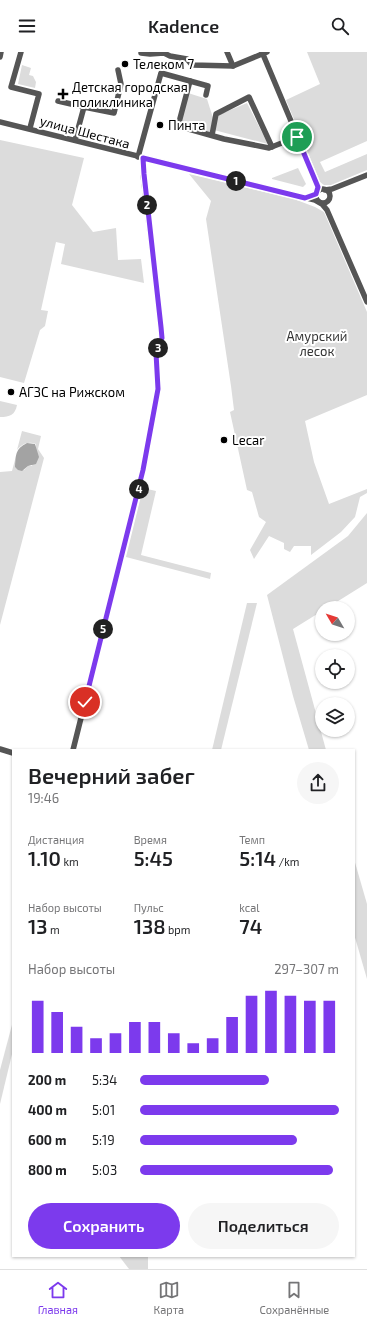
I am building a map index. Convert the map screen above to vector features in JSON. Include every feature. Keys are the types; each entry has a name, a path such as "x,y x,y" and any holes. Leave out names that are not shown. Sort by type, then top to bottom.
{"street":[{"path":"0,57 1,52"},
{"path":"21,52 11,87 39,94 30,128"},
{"path":"141,53 150,54 164,52 170,56 187,59 192,66 233,66 264,53 317,184 324,191 328,201 327,210"},
{"path":"227,52 233,66"},
{"path":"58,101 114,113 121,84 118,70"},
{"path":"73,749 143,470 158,389 156,353 162,338 141,157 161,73 208,86 206,95"},
{"path":"190,81 178,126 269,148 297,137"},
{"path":"212,135 216,114 249,97 272,147"},
{"path":"75,140 84,107"},
{"name":"улица Шестака","path":"0,122 30,128 319,202"},
{"path":"305,198 367,175"},
{"path":"324,191 316,199 327,210 367,302"},
{"path":"319,202 324,203 328,201"},
{"path":"0,749 12,753"}],"green space":[{"path":"307,52 367,52 367,141 320,162 325,172 367,154 367,170 331,185 324,185 320,182 286,100 320,84"},
{"path":"22,65 31,68 29,75 33,76 36,82 35,88 18,84"},
{"path":"188,93 207,99 213,118 210,133 179,125"},
{"path":"247,103 268,144 214,130 217,117"},
{"path":"0,140 84,158 72,205 93,232 116,228 118,260 141,259 144,283 61,264 65,244 56,242 41,310 48,311 45,326 40,330 24,383 0,377"},
{"path":"298,168 306,184 303,187 272,179 272,178"},
{"name":"Амурский лесок","path":"189,174 294,199 324,212 367,312 367,395 305,421 314,462 329,504 367,489 367,493 360,497 355,517 341,532 311,555 311,546 294,546 290,552 284,549 284,543 269,536 254,559 250,550 266,522 259,517 252,492 247,490 230,412 234,410 206,219 211,201"},
{"path":"0,401 17,405 13,413 7,417 0,417"},
{"path":"22,431 41,436 38,449 44,458 0,625 0,472 12,471 16,456 15,467 24,470 28,466 32,466 36,444 25,444 17,450"},
{"path":"143,488 156,491 141,555 211,573 210,579 126,557"},
{"path":"367,513 367,583 338,601 315,601 315,615 293,629 315,710 315,737 322,737 326,749 309,749 293,696 267,595 348,536"},
{"path":"247,603 257,603 221,749 212,749"},
{"path":"355,862 367,904 367,979 355,937"},
{"path":"12,1025 12,1054 0,1104 0,1070"},
{"path":"120,1257 148,1257 148,1269 129,1269"}],"shaded area":[{"path":"27,443 35,444 39,457 36,464 28,466 22,471 18,470 15,467 18,450"}],"place":[{"name":"Телеком 7","path":"125,64"},
{"name":"Детская городская поликлиника","path":"63,94"},
{"name":"Пинта","path":"160,125"},
{"name":"АГЗС на Рижском","path":"11,392"},
{"name":"Lecar","path":"224,440"}],"route":[{"path":"85,702 143,470 158,389 156,353 162,338 143,158 305,198 314,196 318,190 318,187 297,137"}]}
